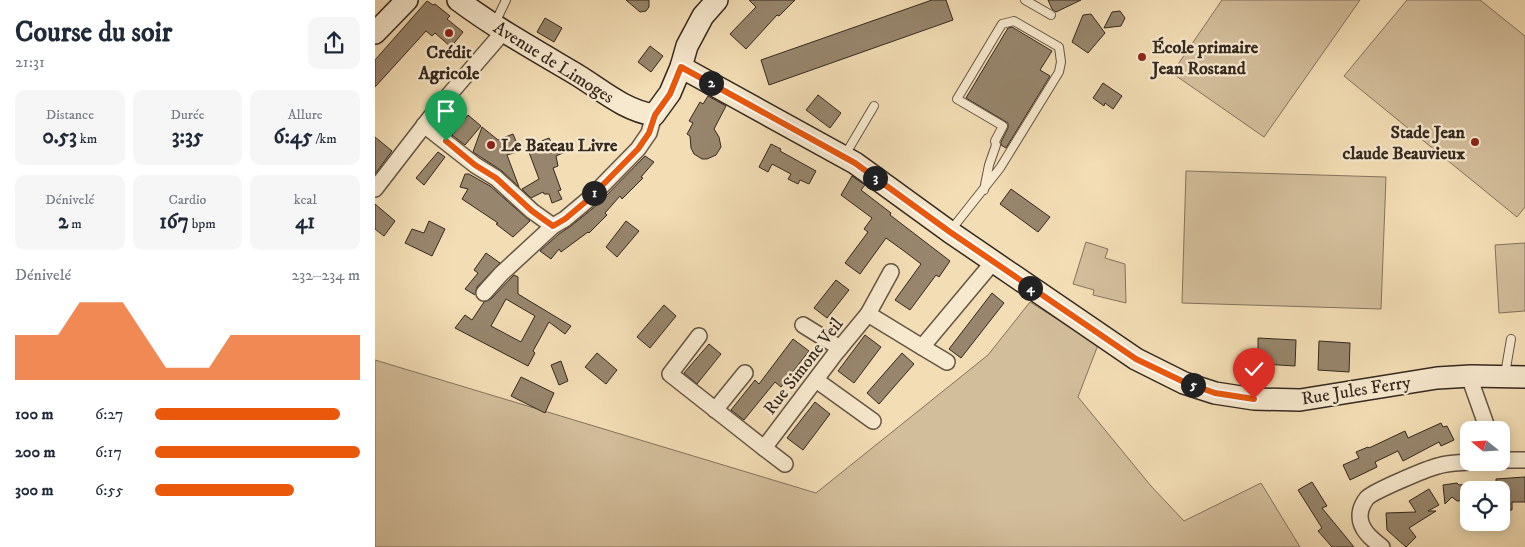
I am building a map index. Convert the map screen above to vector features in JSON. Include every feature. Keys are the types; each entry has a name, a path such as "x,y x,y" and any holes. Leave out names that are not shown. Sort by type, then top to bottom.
{"main road":[{"path":"375,33 407,0"},
{"name":"Avenue de Limoges","path":"457,0 629,108 641,113 655,115"},
{"path":"655,115 670,94 687,46 703,16 717,0"},
{"name":"Rue Jules Ferry","path":"681,67 855,163 950,232 1136,359 1184,382 1215,393 1254,399 1300,400 1437,378 1515,376"}],"street":[{"path":"375,189 499,28"},
{"path":"484,293 501,274 553,226 565,219 590,198 638,149 649,133 655,115"},
{"path":"424,125 475,165 496,178 532,211 553,226"},
{"path":"922,346 994,261"},
{"path":"868,314 891,272"},
{"name":"Rue Simone Veil","path":"764,448 868,314 947,362"},
{"path":"803,325 840,348"},
{"path":"699,336 670,374 785,464"},
{"path":"715,410 745,373"},
{"path":"1471,376 1472,385 1485,421"},
{"path":"816,380 873,421"},
{"path":"1510,460 1525,460"},
{"path":"1381,547 1366,533 1361,525 1361,508 1367,498 1436,466 1460,462"}],"lane":[{"path":"499,28 506,0"},
{"path":"1025,0 1051,15"},
{"path":"950,232 984,190 1000,168 1059,72 1061,62 1059,47 1014,21 1002,24 957,99 1003,126 995,141 996,145 989,164 984,190"},
{"path":"844,157 874,106"},
{"path":"1511,339 1515,376"}],"shaded area":[{"path":"1222,0 1360,0 1264,137 1172,73"},
{"name":"Stade Jean claude Beauvieux","path":"1407,0 1480,0 1525,36 1525,207 1517,217 1344,76"},
{"path":"1186,171 1386,177 1381,309 1182,303"},
{"path":"1086,242 1108,249 1105,258 1125,264 1126,303 1093,295 1094,290 1073,284"},
{"path":"1525,243 1525,311 1499,313 1495,245"},
{"path":"1030,302 1098,345 1078,397 1151,486 1184,521 1261,483 1300,547 375,547 375,360 816,493 988,355"}],"building":[{"path":"626,0 649,0 649,7 646,11 640,12"},
{"path":"749,0 795,0 779,16 777,15 746,49 730,34 756,7"},
{"path":"932,0 946,0 953,20 769,85 761,60"},
{"path":"1048,0 1081,0 1056,12 1052,9"},
{"path":"427,1 433,5 435,4 450,16 447,19 463,32 451,47 435,33 432,36 426,31 375,87 375,60"},
{"path":"1120,11 1125,18 1121,26 1104,28 1112,12"},
{"path":"1091,14 1105,33 1088,53 1072,42 1083,15"},
{"path":"545,18 562,28 554,42 537,32"},
{"path":"1012,27 1052,51 1040,70 1050,76 1006,148 1001,145 1001,142 1008,128 1008,123 966,98 1008,28"},
{"path":"650,46 663,56 651,72 638,62"},
{"path":"1103,83 1122,96 1113,109 1105,103 1104,106 1093,98"},
{"path":"818,95 841,113 830,128 806,110"},
{"path":"708,96 726,106 714,129 719,137 721,147 716,155 702,159 694,154 691,148 690,136 687,134 693,123 689,121 700,102 703,104"},
{"path":"468,115 481,126 465,145 452,135"},
{"name":"Le Bateau Livre","path":"482,127 498,140 513,134 520,151 507,155 519,187 502,171 473,152"},
{"path":"375,137 392,151 375,174"},
{"path":"549,138 553,146 561,143 565,152 556,156 558,166 553,168 561,190 558,191 562,199 552,203 549,194 544,194 543,192 531,198 522,189 539,179 527,147"},
{"path":"771,144 816,171 809,184 800,180 798,184 788,179 791,174 772,164 768,172 759,167"},
{"path":"438,152 445,157 424,185 416,178"},
{"path":"645,156 654,162 641,177 643,178 622,199 620,196 605,213 607,215 589,233 561,252 559,249 551,259 540,251 597,205"},
{"path":"465,174 469,174 490,186 530,221 513,237 496,224 498,223 462,199 468,189 460,187"},
{"path":"852,176 865,185 861,190 950,261 939,277 936,275 910,310 895,300 921,264 904,251 886,238 860,274 845,263 868,232 864,229 872,218 841,195"},
{"path":"1011,189 1050,217 1038,232 1000,204"},
{"path":"375,204 395,221 384,236 375,229"},
{"path":"429,221 445,229 432,256 405,243 412,229 424,233"},
{"path":"626,221 639,231 617,257 606,247"},
{"path":"486,253 500,263 477,287 475,295 465,289 478,273 474,270"},
{"path":"514,275 518,277 518,294 571,326 565,334 549,322 533,351 535,353 528,366 455,328 465,315 472,320 484,302 491,299","holes":["506,299 535,316 521,342 491,326"]},
{"path":"836,280 849,290 827,318 814,308"},
{"path":"992,293 1004,303 961,358 949,349"},
{"path":"664,305 676,316 650,348 637,337"},
{"path":"865,335 881,347 854,383 838,371"},
{"path":"1258,338 1296,340 1295,366 1263,364 1264,352 1258,352"},
{"path":"793,339 809,351 781,387 775,382 744,420 731,410 755,380 759,384"},
{"path":"1319,341 1350,343 1349,372 1318,370"},
{"path":"709,344 721,354 697,384 684,373"},
{"path":"597,353 617,370 606,384 585,367"},
{"path":"902,353 914,364 879,404 867,393"},
{"path":"561,361 568,381 559,385 551,365"},
{"path":"521,377 554,393 545,413 511,396"},
{"path":"815,402 830,414 803,450 787,438"},
{"path":"1441,423 1443,427 1447,426 1454,440 1441,446 1439,442 1403,461 1398,451 1375,462 1377,467 1350,480 1343,465 1359,458 1356,452 1405,431 1408,438"},
{"path":"1525,477 1525,502 1512,502 1512,510 1510,510 1510,481 1496,481 1496,479"},
{"path":"1312,482 1327,506 1322,508 1354,547 1332,547 1318,531 1322,528 1298,490"},
{"path":"1457,483 1460,485 1460,501 1452,497 1445,504 1443,485"},
{"path":"1429,489 1439,505 1428,511 1436,511 1409,528 1416,537 1406,547 1387,530 1386,513 1416,512 1409,501"}],"place":[{"name":"Crédit Agricole","path":"449,33"},
{"name":"École primaire Jean Rostand","path":"1142,57"},
{"name":"Stade Jean claude Beauvieux","path":"1475,142"},
{"name":"Le Bateau Livre","path":"491,145"}],"route":[{"path":"446,141 475,165 496,178 532,211 553,226 565,219 590,198 638,149 649,133 655,115 670,94 681,67 855,163 950,232 1136,359 1184,382 1215,393 1254,399"}]}
